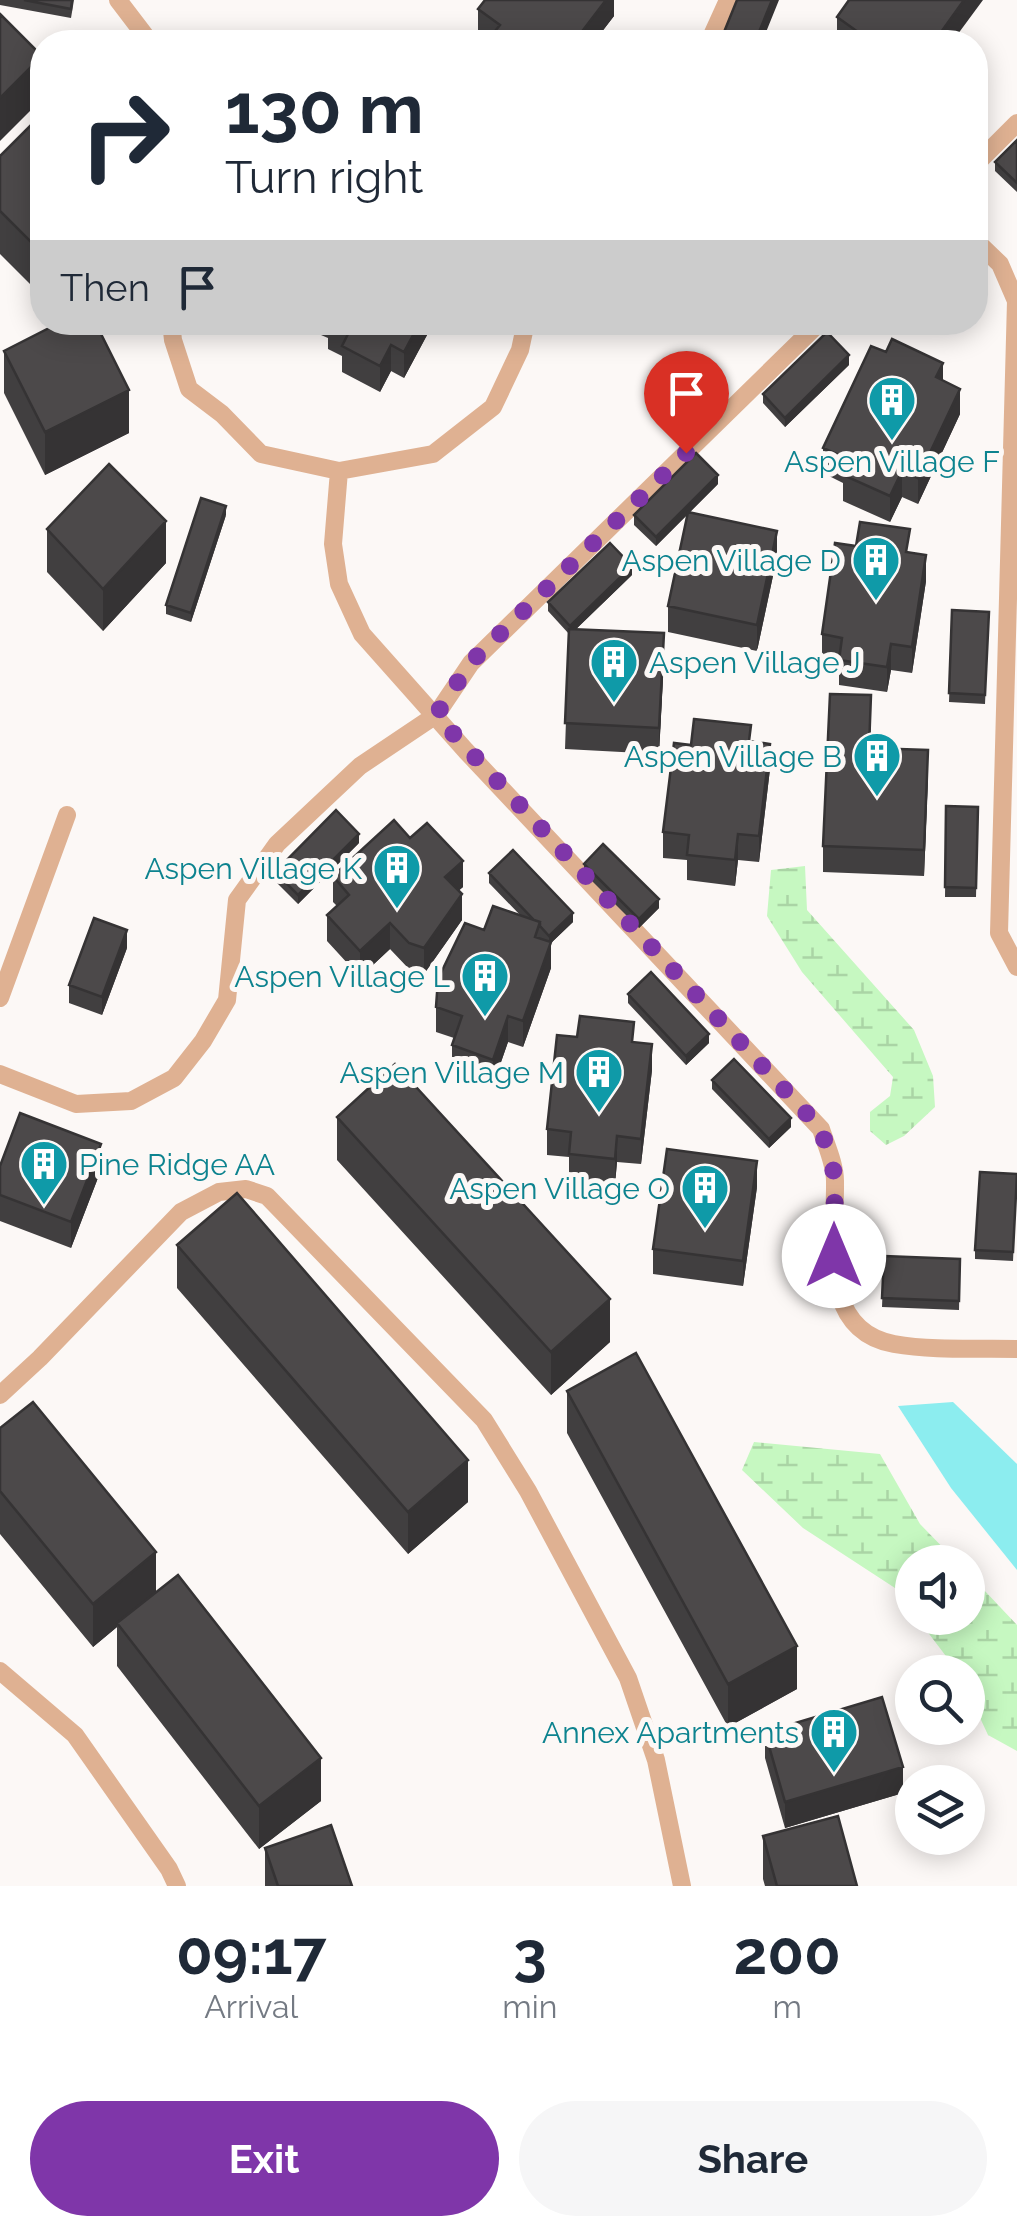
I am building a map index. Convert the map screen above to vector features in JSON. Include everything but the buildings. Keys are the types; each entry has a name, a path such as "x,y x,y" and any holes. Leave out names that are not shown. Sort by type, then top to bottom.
{"lane":[{"path":"118,0 141,30"},
{"path":"714,30 728,0"},
{"path":"988,152 1017,123"},
{"path":"988,252 1000,264 1016,301 999,933 1017,967"},
{"path":"173,335 189,389 222,414 260,454 339,471 433,454 493,407 523,335"},
{"path":"0,1074 76,1104 132,1100 174,1078 204,1041 227,1000 237,900 277,844 360,766 436,715 471,662 807,335"},
{"path":"339,471 334,544 340,584 362,634 821,1129 835,1176 836,1286 847,1316 866,1334 890,1344 1017,1350"},
{"path":"0,998 67,814"},
{"path":"0,1395 181,1212 220,1192 246,1190 266,1196 484,1420 528,1490 628,1678 656,1760 682,1886"},
{"path":"0,1671 76,1735 177,1886"}],"green space":[{"path":"805,866 807,910 914,1030 933,1076 935,1107 904,1136 886,1145 870,1131 870,1112 890,1096 893,1077 802,972 767,916 771,870"},
{"path":"754,1442 880,1454 920,1524 940,1545 895,1545 895,1588 803,1528 742,1470"},
{"path":"985,1591 1017,1625 1017,1751 988,1735 985,1729 985,1655 945,1655 930,1635 985,1635"}],"water":[{"path":"953,1402 1017,1464 1017,1570 951,1488 898,1406"}],"place":[{"name":"Aspen Village F","path":"892,442"},
{"name":"Aspen Village D","path":"876,602"},
{"name":"Aspen Village J","path":"614,704"},
{"name":"Aspen Village B","path":"877,798"},
{"name":"Aspen Village K","path":"397,910"},
{"name":"Aspen Village L","path":"485,1018"},
{"name":"Aspen Village M","path":"599,1114"},
{"name":"Pine Ridge AA","path":"44,1206"},
{"name":"Aspen Village O","path":"705,1230"},
{"name":"Annex Apartments","path":"834,1774"}],"route":[{"path":"686,453 471,662 436,715 821,1129 835,1176 834,1256"}]}
